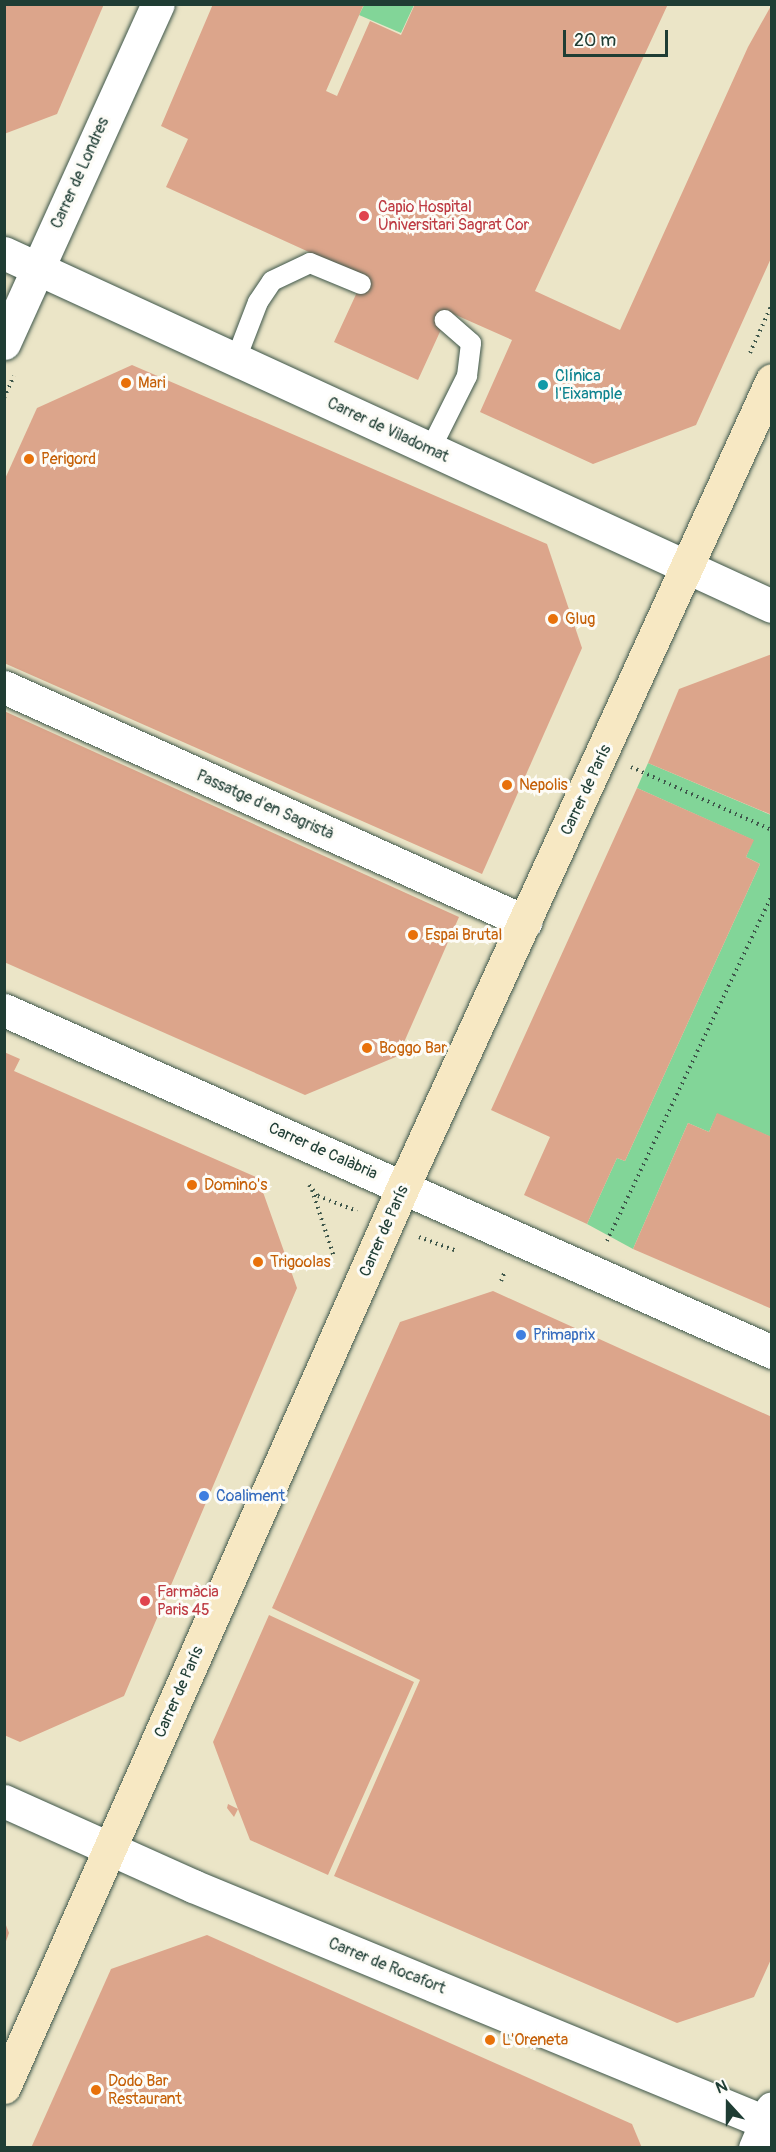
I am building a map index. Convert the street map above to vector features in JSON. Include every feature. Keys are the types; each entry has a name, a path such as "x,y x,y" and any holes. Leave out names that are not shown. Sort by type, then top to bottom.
{"main road":[{"name":"Carrer de París","path":"4,2087 403,1187 687,570 771,380"}],"street":[{"name":"Carrer de Londres","path":"4,343 158,4"},
{"name":"Carrer de Viladomat","path":"4,253 687,570 771,606"},
{"name":"Passatge d'en Sagristà","path":"4,687 526,922"},
{"name":"Carrer de Calàbria","path":"4,1010 771,1352"},
{"name":"Carrer de Rocafort","path":"4,1801 110,1850 766,2126"}],"lane":[{"path":"236,359 258,302 272,281 310,263 361,284"},
{"path":"430,450 467,376 469,365 471,343 445,320"}],"path":[{"path":"627,766 771,831"},
{"path":"593,1272 771,895"},
{"name":"Carrer de París","path":"336,1262 311,1188 318,1196 363,1213"},
{"path":"501,1281 504,1274"}],"green space":[{"path":"364,5 414,5 401,33 359,15"},
{"path":"648,763 771,815 771,1137 717,1114 709,1132 688,1123 633,1249 587,1224 617,1158 625,1161 760,864 746,857 753,840 637,788"}],"building":[{"path":"4,4 104,4 57,114 4,134"},
{"path":"213,4 364,4 326,91 337,96 370,21 401,35 415,4 668,4 535,291 620,330 748,47 772,4 772,256 696,425 593,464 480,412 512,340 449,312 418,380 334,342 364,277 166,187 188,139 161,126"},
{"path":"132,365 547,544 582,648 482,874 4,663 4,481 37,408"},
{"path":"772,654 772,815 648,763 679,689"},
{"path":"4,711 459,917 398,1056 305,1095 4,962"},
{"path":"637,788 754,840 746,857 760,864 625,1161 617,1158 587,1224 524,1195 550,1137 491,1110"},
{"path":"4,1052 20,1059 14,1071 258,1178 297,1288 124,1696 20,1742 4,1735"},
{"path":"717,1113 772,1137 772,1309 633,1249 688,1123 709,1132"},
{"path":"493,1291 772,1417 772,1957 754,1997 677,2023 334,1876 420,1680 272,1608 400,1322"},
{"path":"269,1615 414,1682 328,1875 250,1840 213,1742"},
{"path":"228,1804 238,1809 234,1817 227,1808"},
{"path":"4,1920 9,1933 5,1944 4,1944"},
{"path":"207,1935 632,2124 642,2148 31,2148 111,1969"}],"place":[{"name":"Capio Hospital Universitari Sagrat Cor","path":"364,216"},
{"name":"Mari","path":"126,383"},
{"name":"Clínica l'Eixample","path":"543,385"},
{"name":"Perigord","path":"29,459"},
{"name":"Glug","path":"553,619"},
{"name":"Nepolis","path":"507,785"},
{"name":"Espai Brutal","path":"413,935"},
{"name":"Boggo Bar","path":"367,1048"},
{"name":"Domino's","path":"192,1185"},
{"name":"Trigoolas","path":"258,1262"},
{"name":"Primaprix","path":"521,1335"},
{"name":"Coaliment","path":"204,1496"},
{"name":"Farmàcia Paris 45","path":"145,1601"},
{"name":"L'Oreneta","path":"490,2040"},
{"name":"Dodo Bar Restaurant","path":"96,2090"}]}
